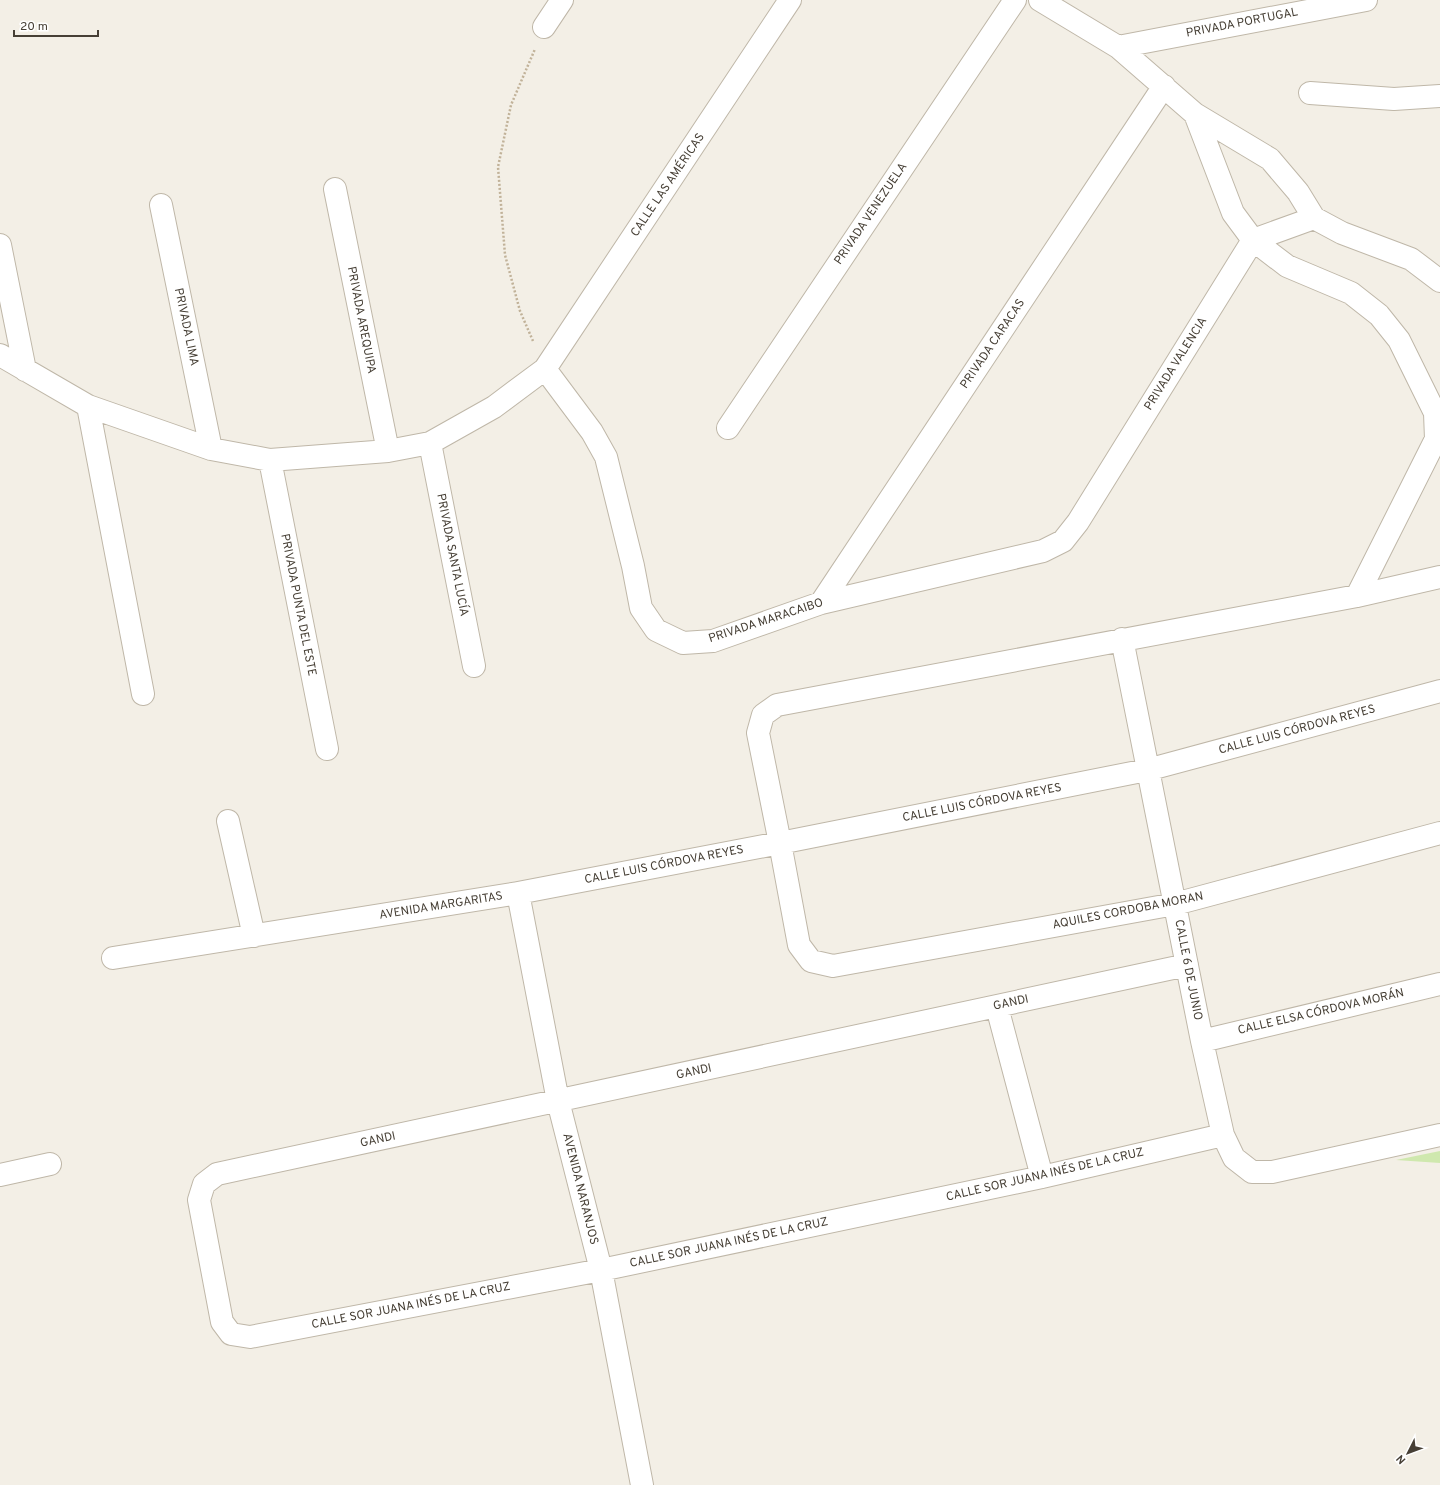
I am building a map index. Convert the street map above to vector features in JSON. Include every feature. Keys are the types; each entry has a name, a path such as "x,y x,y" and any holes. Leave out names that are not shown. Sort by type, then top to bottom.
{"street":[{"path":"544,27 562,0"},
{"name":"CALLE LAS AMÉRICAS","path":"546,369 790,0"},
{"name":"PRIVADA VENEZUELA","path":"728,428 1015,0"},
{"path":"1040,0 1118,47 1195,114 1270,159 1298,192 1314,218 1342,233 1411,260 1440,281"},
{"name":"PRIVADA PORTUGAL","path":"1118,47 1366,0"},
{"name":"PRIVADA CARACAS","path":"821,603 1164,86"},
{"path":"1310,93 1394,99 1440,96"},
{"path":"1195,114 1233,213 1253,240 1287,266 1351,293 1379,315 1399,340 1435,413 1436,439 1357,596"},
{"name":"PRIVADA AREQUIPA","path":"335,189 388,451"},
{"name":"PRIVADA LIMA","path":"161,205 211,449"},
{"path":"1253,240 1314,218"},
{"name":"PRIVADA VALENCIA","path":"1063,541 1078,522 1253,240"},
{"path":"0,245 25,370"},
{"path":"0,355 88,406 211,449 270,460 388,451 430,443 494,407 546,369"},
{"name":"PRIVADA MARACAIBO","path":"546,369 592,432 606,457 633,566 641,608 656,630 683,643 713,641 821,603 1043,551 1063,541"},
{"path":"88,406 143,694"},
{"name":"PRIVADA SANTA LUCÍA","path":"430,443 474,666"},
{"name":"PRIVADA PUNTA DEL ESTE","path":"270,460 327,749"},
{"path":"780,843 758,733 763,715 777,705 1357,596 1440,576"},
{"name":"CALLE 6 DE JUNIO","path":"1122,639 1202,1041 1223,1135 1234,1158 1252,1172 1272,1172 1440,1135"},
{"name":"CALLE LUIS CÓRDOVA REYES","path":"518,893 780,843 1147,770 1440,691"},
{"path":"228,821 254,936"},
{"name":"AQUILES CORDOBA MORAN","path":"780,843 799,945 811,961 833,966 1175,904 1440,833"},
{"name":"AVENIDA MARGARITAS","path":"114,958 518,893"},
{"name":"AVENIDA NARANJOS","path":"518,893 558,1101 601,1270 642,1485"},
{"name":"GANDI","path":"231,1334 222,1322 199,1200 204,1184 217,1174 1188,965"},
{"name":"CALLE ELSA CÓRDOVA MORÁN","path":"1202,1041 1440,984"},
{"path":"997,1007 1042,1177"},
{"name":"CALLE SOR JUANA INÉS DE LA CRUZ","path":"231,1334 250,1337 601,1270 1042,1177 1223,1135"},
{"path":"0,1175 50,1164"}],"path":[{"path":"544,27 511,105 498,167 505,255 520,311 546,369"}],"green space":[{"path":"1440,1151 1440,1163 1396,1160"}]}
